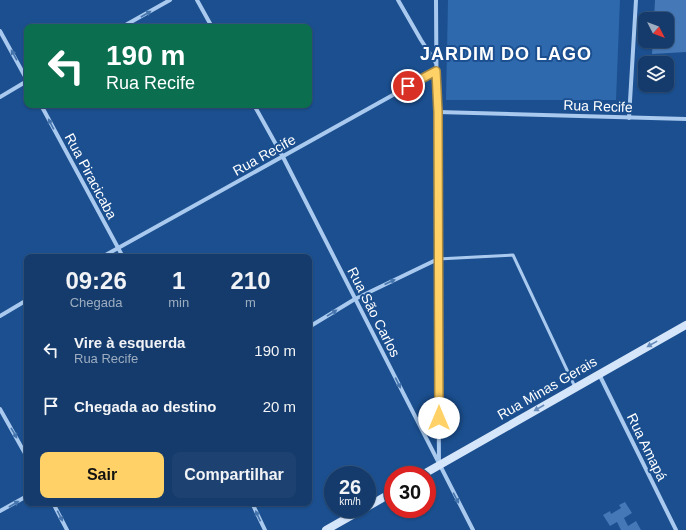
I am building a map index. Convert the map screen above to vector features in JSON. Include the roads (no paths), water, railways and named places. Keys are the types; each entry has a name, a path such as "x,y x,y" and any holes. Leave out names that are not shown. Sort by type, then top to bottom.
{"street":[{"path":"127,24 170,0"},
{"path":"197,0 210,24"},
{"path":"398,0 436,63"},
{"path":"436,0 436,71 438,112 439,465"},
{"path":"629,118 636,0"},
{"path":"0,31 24,75"},
{"name":"Rua Recife","path":"107,254 436,71"},
{"path":"0,97 24,83"},
{"name":"Rua Piracicaba","path":"43,108 121,254"},
{"name":"Rua São Carlos","path":"256,108 283,157 473,530"},
{"name":"Rua Recife","path":"438,112 686,119"},
{"path":"312,325 355,299 438,259"},
{"path":"0,316 24,302"},
{"name":"Rua Minas Gerais","path":"436,467 686,325"},
{"name":"Rua Amapá","path":"599,374 676,530"},
{"path":"0,409 24,451"},
{"path":"0,511 24,498"},
{"path":"55,506 67,530"},
{"path":"253,506 265,530"},
{"path":"326,530 347,518"}],"lane":[{"path":"438,259 513,255 575,387"}],"district":[{"name":"JARDIM DO LAGO","path":"506,54"}]}
